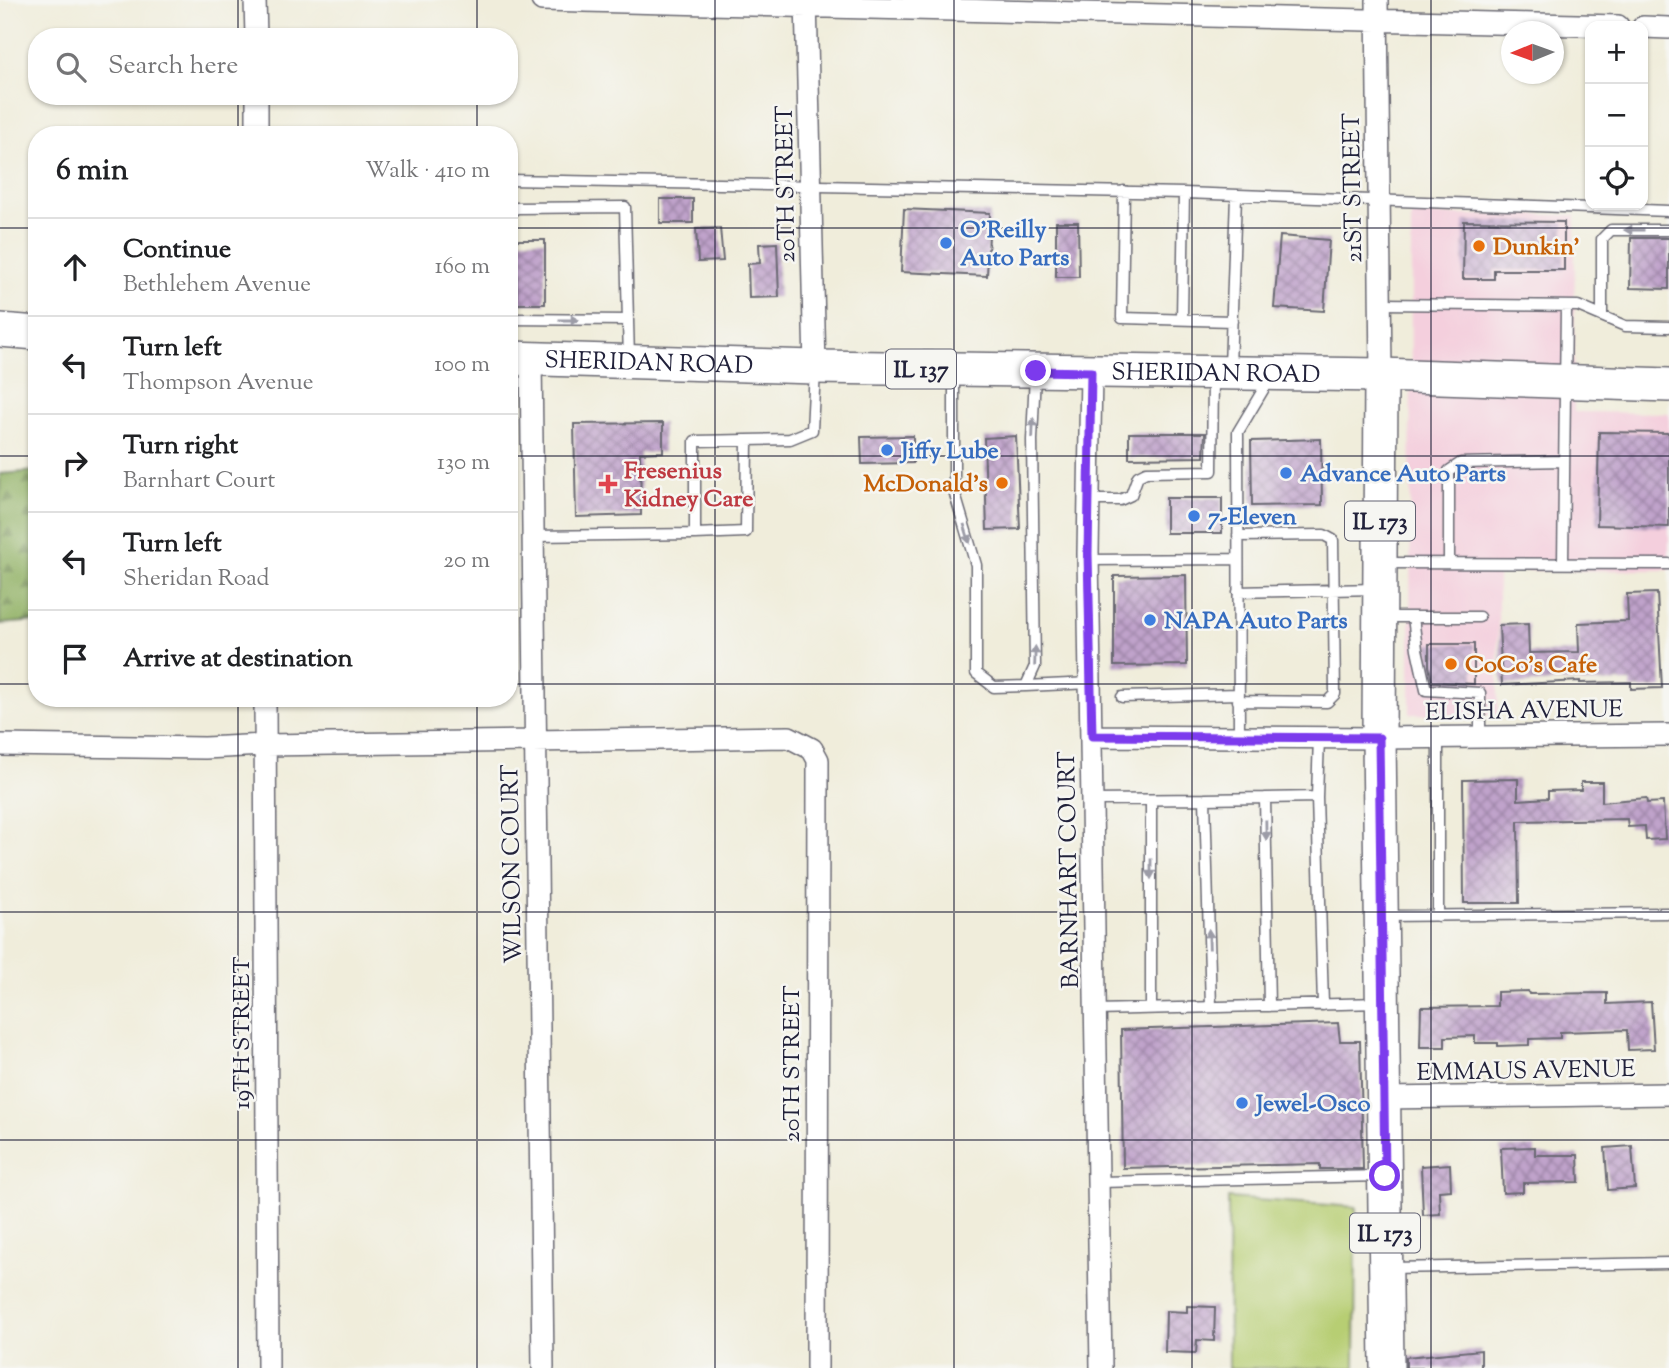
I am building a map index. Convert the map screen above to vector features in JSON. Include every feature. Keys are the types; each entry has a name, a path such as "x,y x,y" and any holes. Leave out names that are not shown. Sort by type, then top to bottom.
{"main road":[{"path":"0,330 28,332"},
{"name":"SHERIDAN ROAD","path":"520,358 954,370 1381,376 1669,385"},
{"name":"IL 173","path":"1381,376 1379,738 1387,1368"}],"street":[{"path":"255,0 256,28"},
{"path":"542,0 1377,10 1585,24"},
{"name":"20TH STREET","path":"806,3 815,367"},
{"name":"21ST STREET","path":"1377,10 1381,376"},
{"path":"1648,27 1669,28"},
{"path":"257,105 257,126"},
{"name":"WILSON COURT","path":"520,358 533,536 543,1368"},
{"name":"BARNHART COURT","path":"1091,372 1088,560 1101,1368"},
{"name":"19TH STREET","path":"265,707 268,1368"},
{"name":"ELISHA AVENUE","path":"1092,736 1379,738 1669,735"},
{"name":"20TH STREET","path":"536,742 789,737 812,750 818,760 817,1368"},
{"path":"0,745 205,748 266,744 536,742"},
{"name":"EMMAUS AVENUE","path":"1384,1098 1669,1094"}],"lane":[{"path":"518,180 1124,191 1669,211"},
{"path":"1124,191 1122,318 1232,320"},
{"path":"1182,319 1184,193"},
{"path":"1089,500 1120,500 1131,495 1138,476 1146,472 1212,471 1222,374 1232,320 1236,196"},
{"path":"518,208 625,206 629,362"},
{"path":"1602,315 1602,240 1611,230 1669,230"},
{"path":"1380,304 1578,306 1625,326 1669,327"},
{"path":"1563,563 1566,307"},
{"path":"518,319 628,320"},
{"path":"695,534 695,441 790,439 812,430 815,367"},
{"path":"954,370 954,491 976,565 975,673 994,687 1091,683"},
{"path":"1026,686 1035,666 1032,440 1036,371"},
{"path":"1239,737 1238,432 1272,374"},
{"path":"533,536 746,533 747,440"},
{"path":"1448,563 1449,471 1461,463 1564,461"},
{"path":"1122,697 1327,702 1335,694 1333,540 1324,535 1238,536"},
{"path":"1088,560 1238,558"},
{"path":"1238,592 1380,590 1448,563 1669,564"},
{"path":"1380,590 1413,617 1479,617"},
{"path":"1413,617 1426,690 1480,693 1480,737"},
{"path":"1319,737 1317,797 1323,1004"},
{"path":"1438,737 1438,916"},
{"path":"1093,800 1317,797"},
{"path":"1265,798 1269,1006"},
{"path":"1205,799 1211,1007"},
{"path":"1151,800 1151,1009"},
{"path":"1381,916 1669,913"},
{"path":"1096,1010 1382,1003"},
{"path":"1098,1182 1385,1176"},
{"path":"1386,1268 1669,1263"}],"shaded area":[{"path":"1411,215 1575,215 1574,412 1669,413 1669,570 1498,571 1498,715 1410,714"}],"green space":[{"path":"28,472 28,622 0,624 0,474"},
{"path":"1228,1198 1356,1207 1355,1368 1229,1368"}],"building":[{"path":"660,199 693,199 693,223 660,223"},
{"name":"O'Reilly Auto Parts","path":"904,209 990,213 987,276 901,272"},
{"path":"1464,221 1564,222 1564,270 1494,270 1494,279 1463,279"},
{"path":"1056,222 1078,222 1079,277 1056,277"},
{"path":"720,228 723,261 698,262 696,229"},
{"path":"1280,236 1329,240 1324,311 1274,308"},
{"path":"1631,238 1669,238 1669,289 1630,288"},
{"path":"518,240 545,240 545,304 518,304"},
{"path":"777,243 779,297 749,298 748,264 760,263 759,244"},
{"name":"Fresenius Kidney Care","path":"663,423 663,452 640,453 641,515 576,517 574,424"},
{"path":"1599,432 1669,433 1669,527 1597,525"},
{"name":"7-Eleven","path":"1129,433 1205,433 1204,457 1129,458"},
{"name":"Jiffy Lube","path":"913,436 913,463 862,464 861,437"},
{"name":"McDonald's","path":"1016,436 1020,529 987,530 984,438"},
{"name":"Advance Auto Parts","path":"1321,439 1322,505 1252,506 1251,441"},
{"name":"7-Eleven","path":"1166,498 1222,498 1222,533 1166,533"},
{"name":"NAPA Auto Parts","path":"1186,575 1187,665 1114,666 1114,576"},
{"path":"1657,593 1662,688 1631,689 1631,682 1580,681 1502,685 1499,625 1528,624 1529,653 1579,652 1578,623 1628,621 1627,594"},
{"name":"CoCo's Cafe","path":"1429,644 1474,644 1474,684 1432,682"},
{"path":"1518,779 1518,800 1548,798 1548,791 1581,790 1581,782 1602,782 1602,802 1646,798 1647,803 1663,802 1665,839 1646,840 1645,826 1628,827 1627,819 1518,821 1519,903 1464,903 1463,780"},
{"path":"1528,991 1529,994 1607,993 1607,1004 1651,1002 1654,1049 1628,1050 1627,1030 1560,1032 1560,1038 1529,1039 1529,1045 1498,1046 1498,1043 1475,1043 1475,1036 1445,1037 1445,1047 1420,1047 1421,1007 1497,1006 1497,992"},
{"name":"Jewel-Osco","path":"1338,1023 1340,1041 1360,1041 1363,1169 1320,1169 1320,1164 1123,1168 1121,1030"},
{"path":"1632,1146 1635,1188 1608,1190 1605,1148"},
{"path":"1535,1147 1535,1155 1578,1155 1579,1182 1523,1183 1523,1192 1503,1193 1501,1148"},
{"path":"1450,1164 1451,1190 1439,1191 1440,1214 1423,1215 1421,1166"},
{"path":"1187,1306 1215,1307 1214,1341 1197,1340 1196,1353 1165,1352 1166,1311 1187,1312"},
{"path":"1481,1350 1481,1368 1406,1368 1406,1357"}],"place":[{"name":"O'Reilly Auto Parts","path":"946,243"},
{"name":"Dunkin'","path":"1479,246"},
{"name":"Jiffy Lube","path":"887,450"},
{"name":"Advance Auto Parts","path":"1286,473"},
{"name":"McDonald's","path":"1002,483"},
{"name":"Fresenius Kidney Care","path":"608,484"},
{"name":"7-Eleven","path":"1194,516"},
{"name":"NAPA Auto Parts","path":"1150,620"},
{"name":"CoCo's Cafe","path":"1451,664"},
{"name":"Jewel-Osco","path":"1242,1103"}],"route":[{"path":"1036,371 1091,372 1088,554 1092,736 1379,738 1385,1176"}]}
